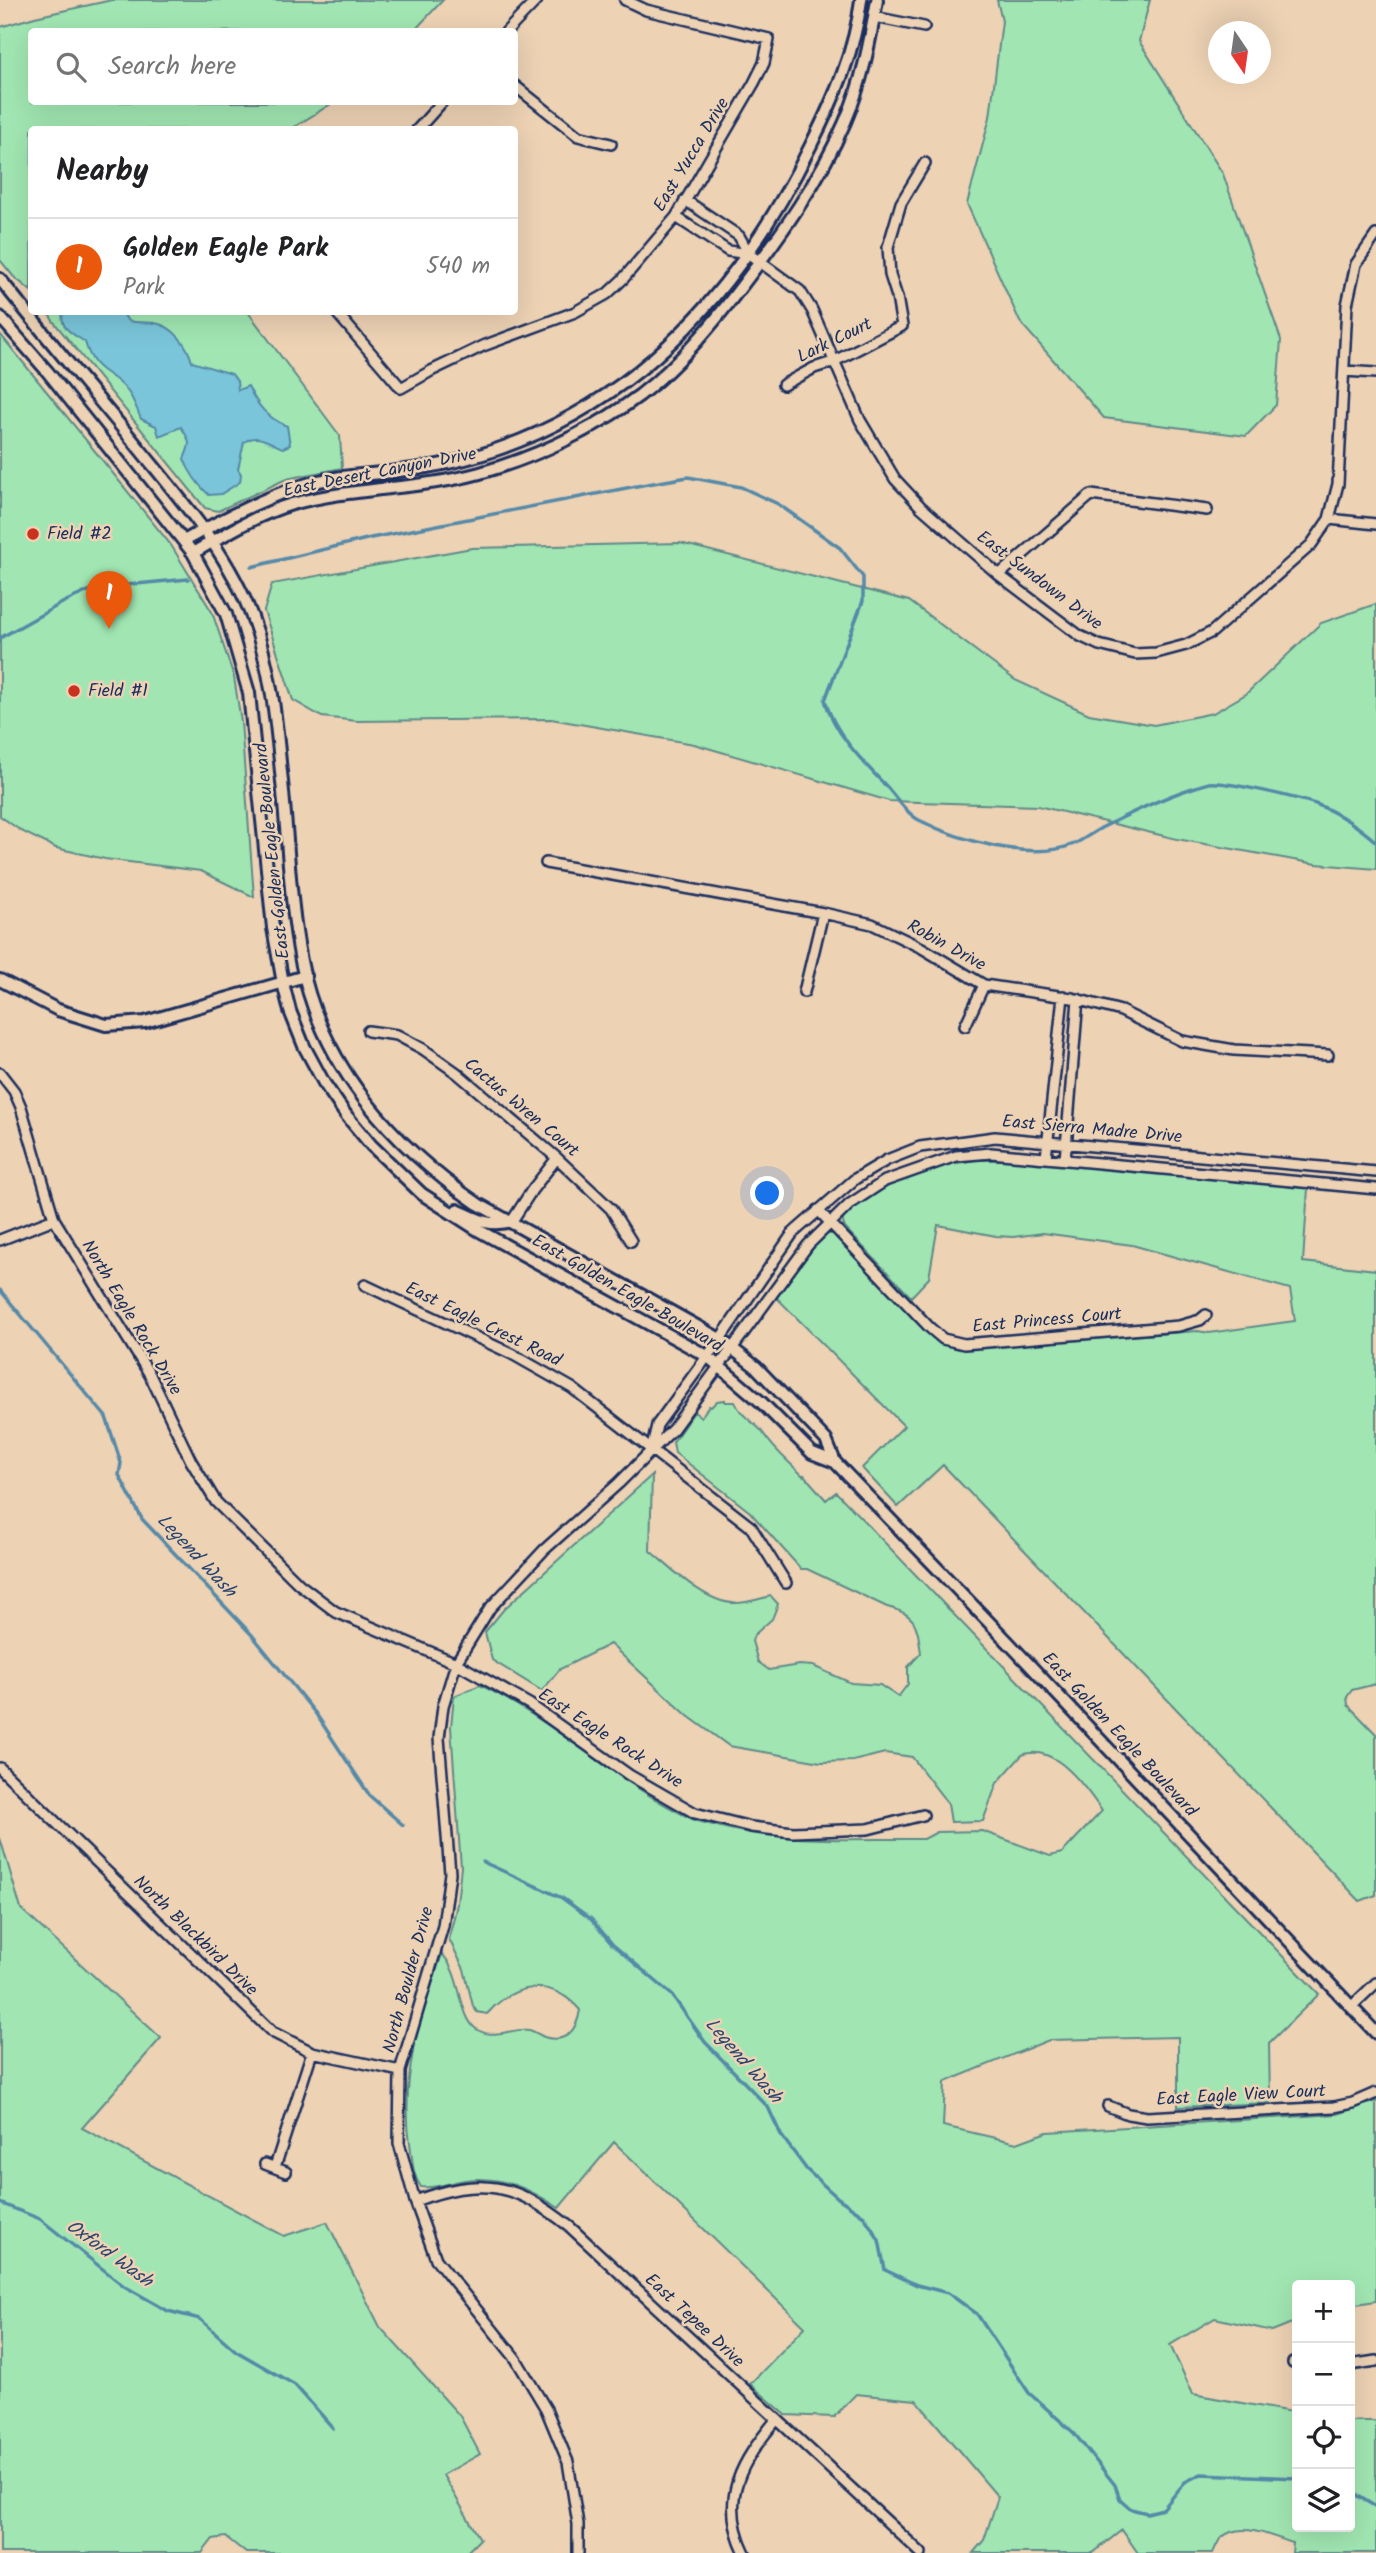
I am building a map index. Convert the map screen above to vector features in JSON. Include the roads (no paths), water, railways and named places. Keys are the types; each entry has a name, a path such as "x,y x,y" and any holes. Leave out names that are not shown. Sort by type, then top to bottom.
{"street":[{"path":"510,28 537,0"},
{"name":"East Yucca Drive","path":"339,315 401,388 483,346 575,312 607,294 623,279 676,216 754,83 764,63 769,39 646,10 625,0"},
{"name":"East Desert Canyon Drive","path":"184,541 300,486 321,480 457,461 500,449 534,436 576,414 645,368 683,333 749,254 787,195 828,111 853,43 861,0"},
{"name":"East Desert Canyon Drive","path":"193,553 289,505 330,496 448,481 529,457 617,410 667,373 712,325 760,263 804,198 845,121 869,46 877,0"},
{"path":"874,17 924,27"},
{"path":"518,88 578,136 611,144"},
{"path":"421,126 439,105"},
{"name":"Lark Court","path":"783,385 902,326 890,275 888,247 901,204 925,163"},
{"path":"685,200 739,236 749,254"},
{"path":"676,216 728,251 749,254"},
{"name":"East Sundown Drive","path":"749,254 800,290 812,310 860,420 895,479 921,507 999,575 1080,636 1099,645 1135,654 1156,653 1186,645 1212,632 1311,545 1329,519 1338,484 1347,305 1356,264 1376,235"},
{"name":"East Golden Eagle Boulevard","path":"0,279 28,313"},
{"name":"East Golden Eagle Boulevard","path":"30,315 204,530 223,558 252,616 272,685 293,902 305,976 331,1048 363,1099 389,1131 446,1182 478,1204 720,1339 756,1367 827,1440 835,1462"},
{"name":"East Golden Eagle Boulevard","path":"0,317 184,541 226,614 249,694 273,928 283,983 290,1011 304,1046 324,1083 346,1115 371,1145 422,1195 478,1230 707,1356 761,1402 812,1452 835,1462 1376,2033"},
{"path":"1344,371 1376,373"},
{"path":"999,575 1091,495 1207,510"},
{"path":"1329,519 1376,524"},
{"name":"Robin Drive","path":"546,863 872,924 922,948 984,985 1063,996 1121,1011 1182,1041 1234,1050 1328,1055"},
{"path":"803,992 823,913"},
{"path":"0,980 58,1010 106,1025 145,1022 305,976"},
{"path":"965,1026 984,985"},
{"path":"1046,1158 1063,996"},
{"path":"1065,1160 1078,999"},
{"name":"Cactus Wren Court","path":"368,1031 397,1035 457,1073 557,1158 611,1209 631,1241"},
{"name":"North Eagle Rock Drive","path":"0,1073 14,1091 21,1107 54,1219 150,1375 191,1461 216,1502 299,1584 336,1612"},
{"name":"East Sierra Madre Drive","path":"720,1339 793,1233 866,1173 887,1160 920,1147 995,1137 1376,1172"},
{"name":"East Sierra Madre Drive","path":"732,1350 808,1245 850,1204 885,1181 967,1154 991,1153 1376,1189"},
{"path":"422,1195 488,1224 497,1225 512,1221 532,1189 557,1158"},
{"name":"East Princess Court","path":"818,1210 929,1328 943,1339 964,1344 1179,1326 1200,1320 1206,1315"},
{"path":"0,1240 54,1219"},
{"name":"East Eagle Crest Road","path":"365,1286 524,1361 572,1388 751,1527 786,1583"},
{"name":"North Boulder Drive","path":"652,1448 657,1425 720,1339"},
{"name":"North Boulder Drive","path":"578,2553 578,2524 568,2462 546,2409 516,2359 436,2259 415,2201 399,2143 400,2071 443,1926 450,1873 439,1738 443,1706 456,1662 490,1608 544,1550 619,1483 673,1429 732,1350"},
{"name":"East Eagle Rock Drive","path":"336,1612 456,1662 529,1704 629,1774 695,1813 751,1827 793,1832 868,1829 923,1815"},
{"name":"North Blackbird Drive","path":"0,1768 272,2032 312,2052 400,2071"},
{"path":"1351,2007 1376,1983"},
{"path":"286,2172 270,2165 312,2052"},
{"name":"East Eagle View Court","path":"1108,2106 1128,2114 1147,2117 1334,2107 1376,2093"},
{"name":"East Tepee Drive","path":"415,2201 438,2192 484,2185 541,2204 570,2227 921,2553"},
{"path":"1355,2364 1376,2361"},
{"path":"745,2553 733,2511 733,2495 751,2451 777,2419"}],"water":[{"path":"62,315 124,315 128,321 155,323 168,328 184,343 192,362 232,374 237,381 238,390 248,386 263,410 287,426 290,445 283,448 259,438 244,442 238,469 241,474 240,482 221,494 209,495 194,478 184,459 189,443 181,427 159,436 156,426 141,419 125,388 97,365 85,342 65,327"}],"waterway":[{"path":"251,567 371,538 688,477 741,487 778,504 840,548 863,577 863,601 825,700 835,724 850,746 906,810 919,820 954,835 995,846 1017,850 1057,849 1074,844 1101,828 1168,797 1195,787 1217,783 1318,805 1349,821 1376,842"},
{"path":"0,638 95,588 188,579"},
{"name":"Legend Wash","path":"0,1290 106,1417 121,1463 119,1475 142,1519 252,1635 316,1714 370,1796 403,1825"},
{"name":"Legend Wash","path":"483,1862 562,1898 591,1919 612,1944 672,1995 705,2042 768,2107 781,2135 807,2170 838,2198 864,2216 879,2240 885,2270 917,2285 948,2293 977,2314 1029,2393 1074,2433 1115,2485 1120,2499 1131,2509 1147,2513 1163,2509 1185,2482 1201,2474 1292,2478"},
{"name":"Oxford Wash","path":"0,2203 40,2219 124,2286 168,2311 200,2319 236,2351 295,2385 333,2428"},
{"name":"Legend Wash","path":"1355,2494 1376,2507"}],"place":[{"name":"Field #2","path":"33,534"},
{"name":"Golden Eagle Park","path":"109,629"},
{"name":"Field #1","path":"74,691"}]}
